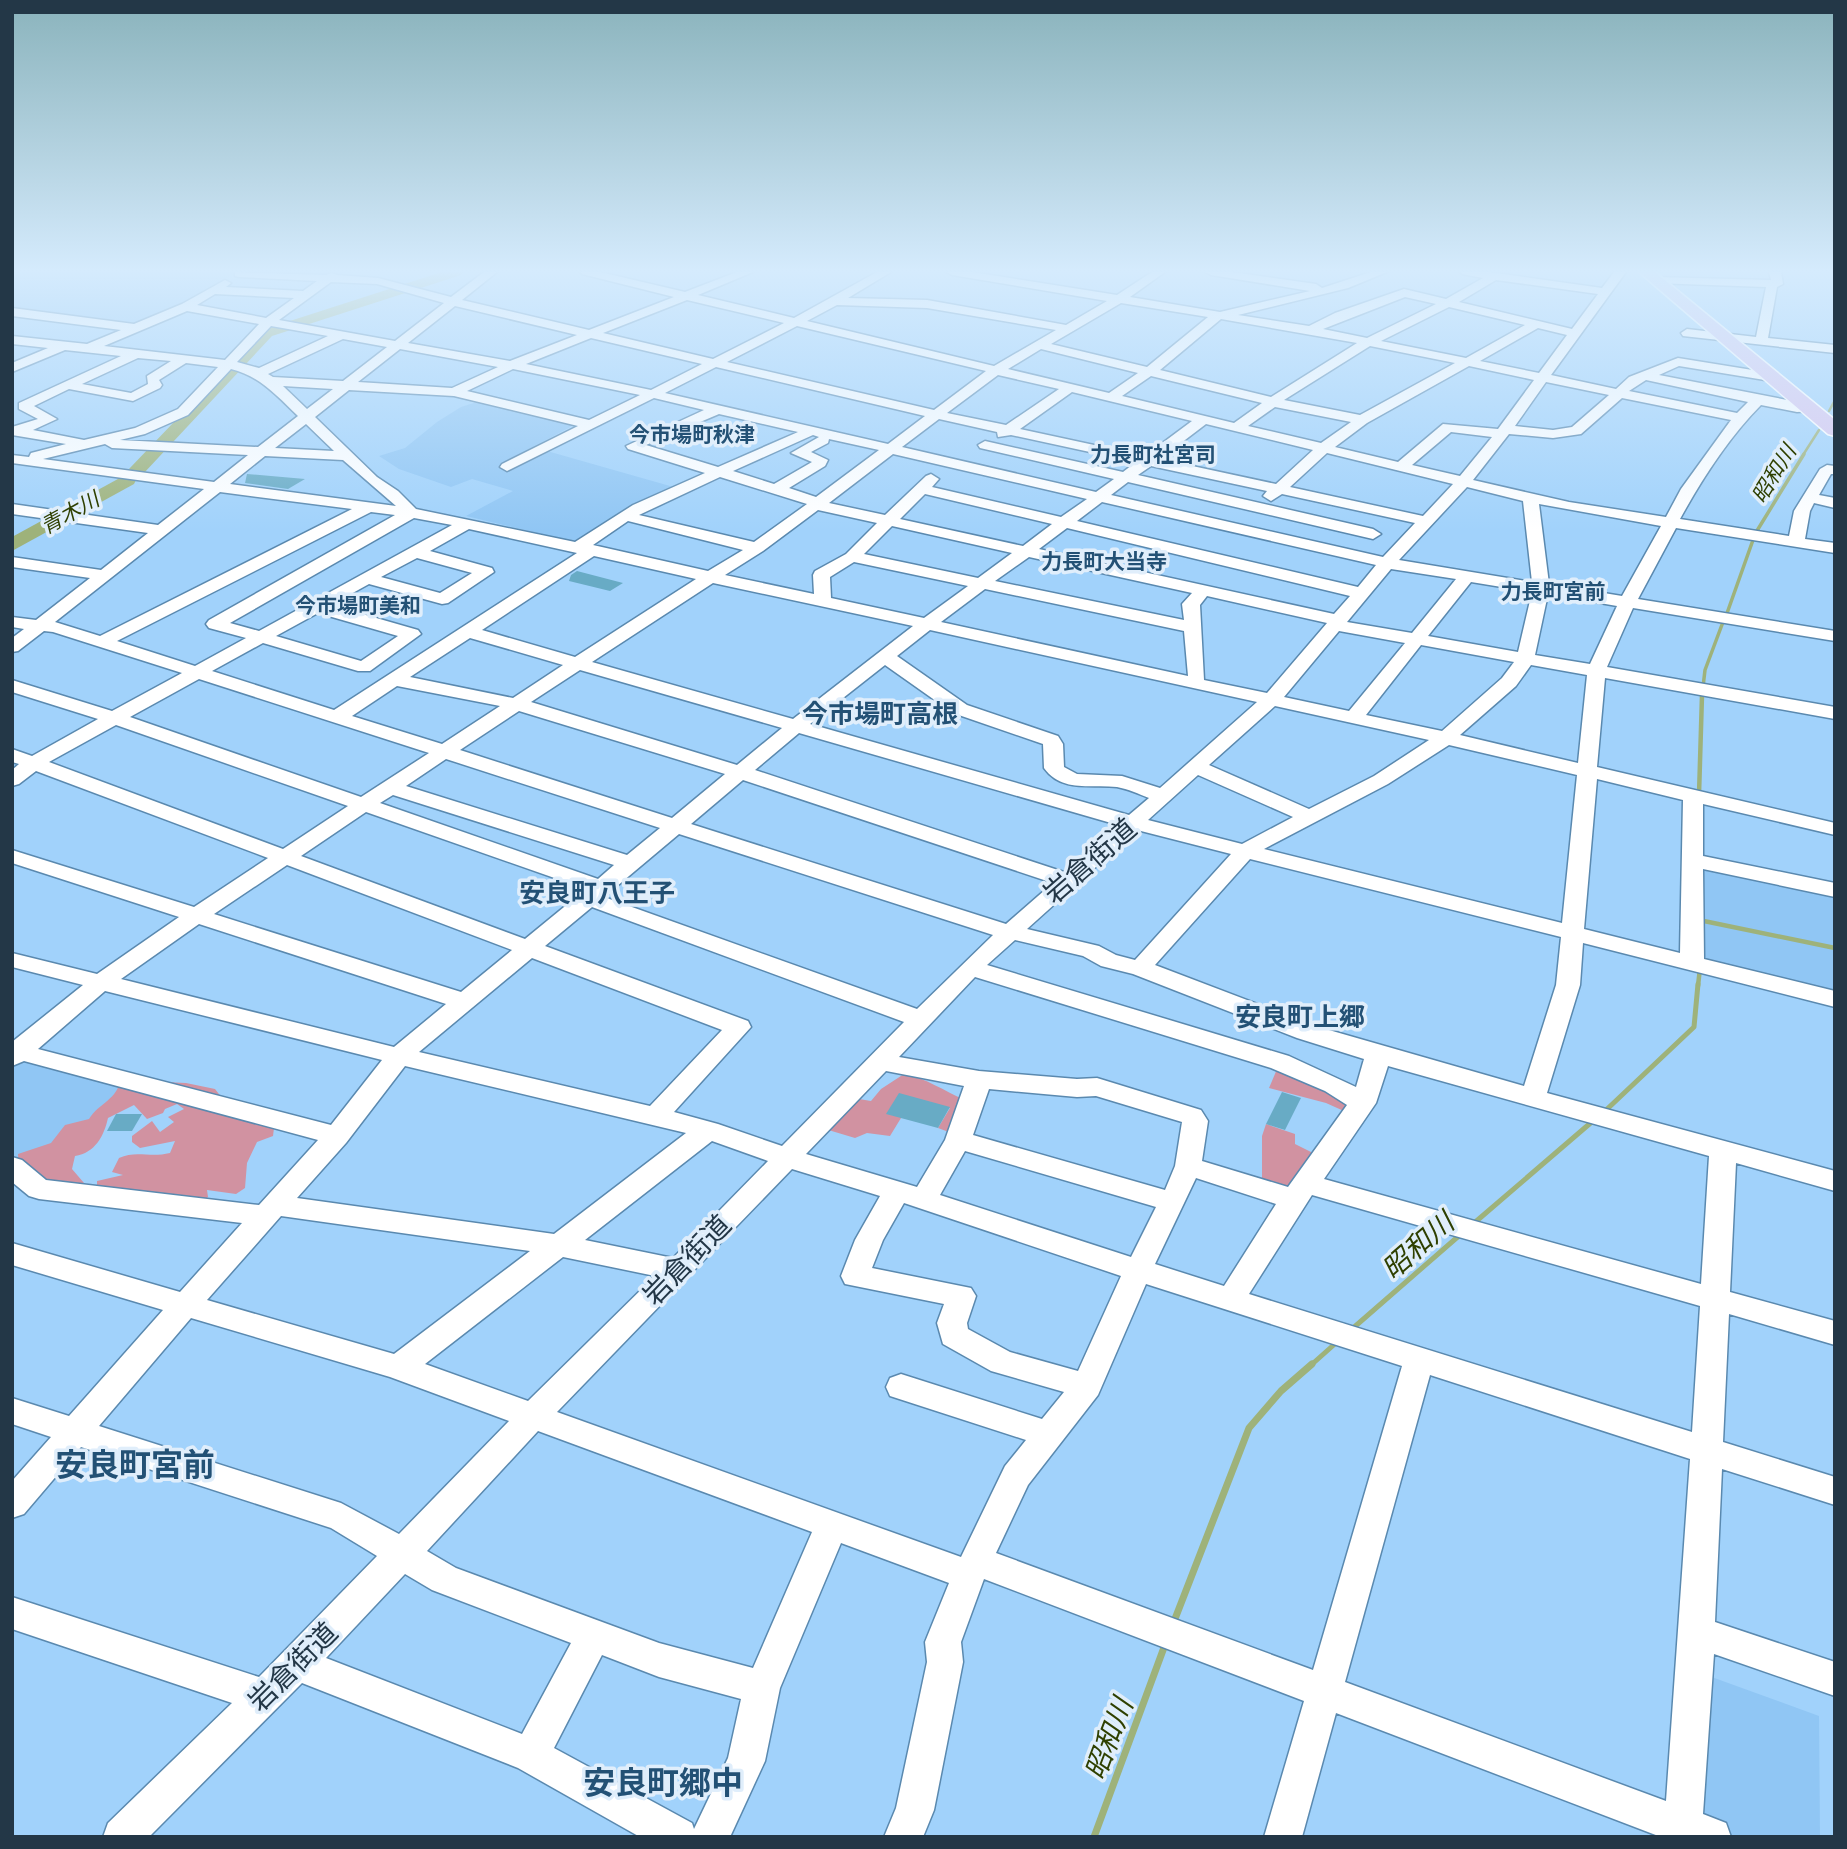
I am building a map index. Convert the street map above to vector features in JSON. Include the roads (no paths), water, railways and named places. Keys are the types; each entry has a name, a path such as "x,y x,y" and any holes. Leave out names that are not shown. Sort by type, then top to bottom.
{"main road":[{"path":"1749,358 1835,430"}],"street":[{"path":"12,368 35,358"},
{"path":"14,432 50,419 24,406 28,403 127,358"},
{"path":"177,358 234,365 265,377 454,392 591,425"},
{"path":"15,460 148,428 183,412 239,358"},
{"path":"265,377 299,358"},
{"path":"12,647 382,358"},
{"path":"481,358 654,394 1387,564 1835,636"},
{"path":"454,392 528,358"},
{"path":"694,358 937,415 1426,521"},
{"path":"507,467 723,358"},
{"path":"948,358 1585,511 1835,548"},
{"path":"15,1053 101,982 197,915 757,548 996,370 1017,358"},
{"path":"1092,358 1273,402 1362,420"},
{"path":"1110,398 1167,358"},
{"path":"1237,428 1293,386 1341,358"},
{"path":"1452,358 1740,418"},
{"path":"1235,529 1322,450 1362,420 1471,358"},
{"path":"1270,701 1387,564 1478,466 1555,358"},
{"path":"1400,467 1448,427 1553,434 1576,431 1618,392 1669,358"},
{"path":"1714,358 1771,377"},
{"path":"67,385 133,397 155,385 152,379 184,359"},
{"path":"1646,376 1808,408"},
{"path":"265,377 372,480 404,504 411,513"},
{"path":"823,601 821,575 852,557 923,489 945,462 985,445 1069,388"},
{"path":"12,399 28,403"},
{"path":"1533,1097 1568,985 1596,672 1627,603 1689,489 1740,418 1758,400"},
{"path":"718,409 633,446 819,504 1203,590 1336,623 1525,660 1835,713"},
{"path":"12,1504 269,1210 338,1136 399,1056 798,724 884,656 1203,420"},
{"path":"337,717 470,632 586,549 625,516 811,431"},
{"path":"14,432 88,443 349,456"},
{"path":"775,490 820,463 821,460 798,453 832,436"},
{"path":"985,445 1373,534"},
{"path":"15,460 411,513 466,524 1446,738 1835,829"},
{"path":"1796,543 1802,511 1827,469 1835,470"},
{"path":"923,489 1362,593"},
{"path":"1140,968 1245,850 1381,780 1446,738 1509,682 1525,660 1541,588 1530,498"},
{"path":"1810,498 1835,503"},
{"path":"101,642 367,508"},
{"path":"12,509 161,530"},
{"path":"318,607 412,634 364,667 215,624 411,513"},
{"path":"625,516 757,548"},
{"path":"12,780 23,759 114,718 199,673 466,524"},
{"path":"368,579 442,599 486,572 416,552"},
{"path":"852,557 1192,627"},
{"path":"12,562 104,575"},
{"path":"1353,719 1467,576"},
{"path":"1192,684 1197,677 1191,604 1203,590"},
{"path":"12,622 55,627 1008,932 1091,951 1109,961 1140,968 1306,1032 1378,1055 1835,1181"},
{"path":"470,632 798,724 1133,823 1835,999"},
{"path":"884,656 960,709 1051,740 1055,746 1053,764 1056,771 1090,782 1121,781 1165,796"},
{"path":"394,680 517,704 740,772 1069,881"},
{"path":"12,686 364,804 921,1019"},
{"name":"岩倉街道","path":"121,1837 297,1664 532,1417 679,1270 970,968 1270,701"},
{"path":"23,759 739,1027 656,1116"},
{"path":"1196,768 1310,817"},
{"path":"390,787 632,864"},
{"path":"1699,796 1699,965"},
{"path":"12,856 466,1002"},
{"path":"1698,861 1835,890"},
{"path":"12,960 709,1130 786,1158 1835,1491"},
{"path":"970,968 1280,1062 1334,1085 1363,1103"},
{"path":"15,1053 338,1136"},
{"path":"1231,1299 1300,1191 1363,1103 1375,1074 1378,1055"},
{"path":"879,1061 930,1073 979,1080 1077,1088 1097,1087 1192,1116 1195,1121 1188,1166 1087,1386 1016,1476 972,1568 943,1642 943,1676 915,1810 903,1837"},
{"path":"979,1080 958,1140 869,1240 855,1276 961,1296 952,1323 954,1336 1002,1362 1087,1386"},
{"path":"399,1367 709,1130"},
{"path":"958,1140 1173,1202"},
{"path":"12,1254 399,1367 832,1524 1167,1632 1692,1833 1695,1631 1723,1150"},
{"path":"1188,1166 1470,1230 1835,1333"},
{"path":"12,1167 39,1189 269,1210 559,1245 679,1270"},
{"path":"1283,1837 1419,1359"},
{"path":"901,1387 1050,1435"},
{"path":"12,1411 341,1517 444,1579 659,1660 762,1688"},
{"path":"710,1837 746,1761 762,1688 832,1524"},
{"path":"12,1613 264,1696"},
{"path":"1695,1631 1835,1679"},
{"path":"530,1755 594,1636"},
{"path":"297,1664 530,1755 678,1837"}],"waterway":[{"name":"青木川","path":"138,469 243,358"},
{"name":"昭和川","path":"1829,411 1835,400"},
{"name":"昭和川","path":"1803,455 1819,430"},
{"name":"昭和川","path":"1755,534 1804,454"},
{"name":"青木川","path":"12,545 127,480"},
{"name":"昭和川","path":"1726,616 1753,540"},
{"name":"昭和川","path":"1703,687 1705,670 1723,622"},
{"name":"昭和川","path":"1699,795 1702,695"},
{"path":"1699,920 1835,948"},
{"name":"昭和川","path":"1698,986 1700,968"},
{"name":"昭和川","path":"1604,1112 1694,1027 1698,984"},
{"name":"昭和川","path":"1473,1224 1594,1120"},
{"name":"昭和川","path":"1352,1329 1461,1234"},
{"name":"昭和川","path":"1310,1366 1337,1342"},
{"name":"昭和川","path":"1173,1624 1249,1428 1281,1391 1312,1364"},
{"name":"昭和川","path":"1094,1837 1166,1642"}],"district":[{"name":"今市場町秋津","path":"692,435"},
{"name":"力長町社宮司","path":"1153,455"},
{"name":"力長町大当寺","path":"1104,562"},
{"name":"力長町宮前","path":"1553,592"},
{"name":"今市場町美和","path":"358,606"},
{"name":"今市場町高根","path":"880,714"},
{"name":"安良町八王子","path":"597,893"},
{"name":"安良町上郷","path":"1300,1017"},
{"name":"安良町宮前","path":"135,1465"},
{"name":"安良町郷中","path":"663,1783"}]}
